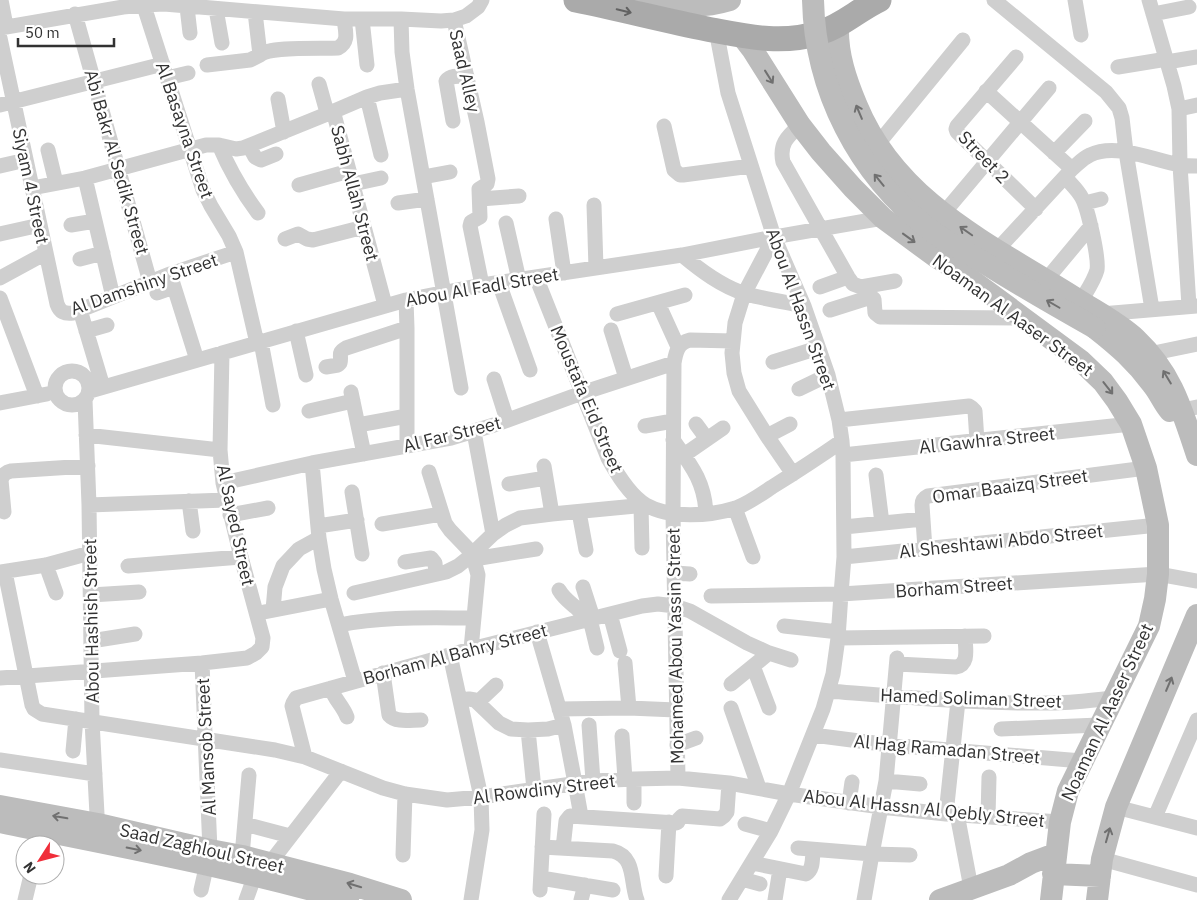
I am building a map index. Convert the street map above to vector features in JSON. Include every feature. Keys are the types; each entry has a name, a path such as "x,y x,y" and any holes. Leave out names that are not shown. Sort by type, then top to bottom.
{"main road":[{"path":"576,0 742,36 781,39 801,38 838,26 879,0"},
{"path":"645,0 685,6 704,6 730,0"},
{"path":"814,0 815,32 830,94 854,146 880,182 900,204 930,230 1005,276 1098,321 1119,326 1136,339 1163,371 1188,412 1197,455"},
{"path":"838,26 838,40 844,72 862,119 877,145 911,185 943,214 972,235 1081,301 1154,386 1168,410 1179,418 1188,412"},
{"name":"Noaman Al Aaser Street","path":"742,36 800,125 853,188 883,218 928,252 962,273 1080,360 1103,382 1118,401 1131,424 1146,468 1158,525 1158,574 1155,599 1149,626 1068,791 1060,822 1053,881"},
{"path":"1097,900 1101,868 1116,807 1197,615"},
{"name":"Saad Zaghloul Street","path":"0,806 98,833 262,869 350,884 401,900"},
{"name":"Saad Zaghloul Street","path":"0,822 98,833"},
{"name":"Saad Zaghloul Street","path":"209,857 242,856 305,894 348,900"},
{"path":"940,900 1009,876 1031,863 1053,881"},
{"path":"1009,876 1028,878 1044,887 1053,881 1101,868"}],"street":[{"name":"Siyam 4 Street","path":"1,0 7,104 26,160 56,304"},
{"path":"2,31 76,14 143,2 187,7 213,6 255,12 344,19 441,21 454,20 466,16 478,7 482,0"},
{"path":"994,0 1106,92 1119,108 1152,309"},
{"path":"1075,0 1081,35"},
{"name":"Al Basayna Street","path":"143,2 203,190 236,252 273,405"},
{"path":"213,6 222,43"},
{"path":"187,7 190,33"},
{"path":"1098,321 1152,309 1193,306 1180,165 1178,109 1174,86 1151,7 1189,7"},
{"path":"255,12 260,55"},
{"name":"Abi Bakr Al Sedik Street","path":"76,14 154,287"},
{"path":"207,65 250,60 262,53 276,50 342,47 346,40 344,19"},
{"path":"362,19 367,65"},
{"path":"401,19 402,52 407,89 461,388"},
{"name":"Saad Alley","path":"454,20 488,179 487,184 479,189 480,200"},
{"name":"Abou Al Hassn Street","path":"716,30 728,93 774,237 804,306 828,376 839,420 843,448 844,557 838,635 829,691 789,794 771,831 729,900"},
{"path":"877,145 963,40"},
{"path":"1118,67 1197,56"},
{"name":"Street 2","path":"1016,57 956,129 1036,209"},
{"path":"7,104 94,82 165,71 188,73"},
{"path":"453,121 446,81 452,77 467,76"},
{"name":"Sabh Allah Street","path":"319,84 326,108 332,112 335,118 385,305"},
{"path":"943,214 1049,88"},
{"path":"32,188 85,178 206,145 236,148 249,146 367,97 407,89"},
{"path":"986,91 1054,153 1069,173 1085,203 1091,226 1097,266 1096,273 1081,301"},
{"path":"367,97 381,155"},
{"path":"278,99 284,132"},
{"path":"1178,109 1197,104"},
{"path":"1054,153 1085,121"},
{"path":"800,125 784,142 782,149 784,162 848,277 853,284 861,287 895,282"},
{"path":"664,126 674,170 680,175 751,166"},
{"path":"219,145 229,169 242,192 258,213"},
{"path":"249,146 255,157 260,160 276,154"},
{"path":"48,150 56,184"},
{"path":"997,250 1084,158 1097,152 1112,150 1149,156 1180,165 1197,166"},
{"path":"0,166 26,160"},
{"path":"423,177 450,172"},
{"path":"299,185 351,177 380,178"},
{"path":"85,178 114,297"},
{"path":"482,286 470,226 471,222 480,217 480,200 518,196"},
{"path":"398,203 427,199"},
{"path":"1085,203 1101,199"},
{"path":"594,204 596,268"},
{"name":"Abou Al Fadl Street","path":"92,393 197,360 406,300 499,283 682,255 883,218"},
{"path":"71,225 95,220"},
{"path":"556,220 564,273"},
{"path":"506,223 519,280"},
{"path":"0,234 40,225"},
{"path":"1046,280 1091,226"},
{"path":"285,239 298,234 313,240 364,227"},
{"path":"774,237 744,294 735,323 732,353 734,373 739,391 766,436 793,474"},
{"name":"Al Damshiny Street","path":"56,304 60,311 66,314 80,310 114,297 154,287 236,252"},
{"path":"0,278 46,253"},
{"path":"80,259 103,253"},
{"path":"682,255 702,272 744,294 804,306"},
{"name":"Moustafa Eid Street","path":"536,277 608,458 615,471 644,506 672,514 690,515 735,508 752,500 793,474 843,448"},
{"path":"820,287 848,277"},
{"path":"172,280 197,360"},
{"path":"499,283 530,370"},
{"path":"617,314 685,295"},
{"path":"830,310 871,297 874,299 875,313 880,317 1024,318"},
{"path":"0,298 37,396"},
{"path":"406,300 407,446"},
{"path":"658,302 678,347 683,342 690,340 733,341"},
{"name":"Abou Hashish Street","path":"80,310 86,331 92,393 86,435 91,595 92,721 98,833"},
{"path":"86,331 107,325"},
{"path":"326,367 338,365 340,361 339,355 346,348 407,328"},
{"path":"611,330 626,378"},
{"path":"296,331 306,375"},
{"path":"1149,354 1197,344"},
{"name":"Mohamed Abou Yassin Street","path":"678,347 674,363 681,384 674,421 672,514 678,778"},
{"path":"773,362 818,348"},
{"name":"Al Sayed Street","path":"202,663 247,658 262,647 263,638 223,483 220,450 222,353"},
{"name":"Al Far Street","path":"223,483 312,463 451,438 474,432 582,393 674,363"},
{"path":"80,372 88,380 92,393 76,405 66,404 58,398 56,382 63,373 80,372"},
{"path":"799,389 828,376"},
{"path":"494,379 507,420"},
{"path":"0,402 56,393"},
{"path":"309,411 352,396 364,454"},
{"path":"839,420 969,406 975,410 978,441"},
{"path":"358,424 407,416"},
{"path":"645,426 674,421"},
{"path":"696,424 707,439"},
{"path":"766,436 790,424"},
{"name":"Al Gawhra Street","path":"843,448 978,441 1131,424"},
{"path":"684,455 723,428"},
{"path":"474,432 493,534"},
{"path":"86,435 220,450"},
{"path":"673,440 694,469 706,500 706,514"},
{"path":"312,463 324,569 355,681"},
{"path":"4,512 1,480 6,472 88,466"},
{"name":"Omar Baaizq Street","path":"925,549 922,501 928,496 1146,468"},
{"path":"429,472 445,523 473,556 478,575 471,649"},
{"path":"509,484 545,472 552,514"},
{"path":"876,474 882,523"},
{"path":"352,492 362,554"},
{"path":"89,505 226,500"},
{"path":"189,501 193,531"},
{"path":"354,593 446,572 473,556 493,534 520,518 644,506 642,548"},
{"path":"230,515 268,508"},
{"path":"735,508 753,557"},
{"path":"579,512 586,550"},
{"path":"382,524 441,514"},
{"path":"844,527 923,519"},
{"path":"274,610 275,587 283,566 319,532 357,520"},
{"name":"Al Sheshtawi Abdo Street","path":"844,557 1158,525"},
{"path":"473,556 536,549"},
{"path":"90,553 46,565 3,572 32,705 42,714 92,721"},
{"path":"128,566 241,557"},
{"path":"405,562 432,558 435,563 436,574"},
{"path":"46,565 56,593"},
{"path":"674,573 690,574"},
{"name":"Borham Street","path":"711,596 841,594 1158,574 1197,581"},
{"path":"583,586 597,648"},
{"path":"559,590 567,602 589,619"},
{"path":"91,595 139,592"},
{"path":"256,613 331,599"},
{"name":"Borham Al Bahry Street","path":"305,757 292,706 296,698 471,649 589,619 658,604 675,606"},
{"path":"675,606 690,611 747,643 791,660"},
{"path":"610,614 622,657 629,708"},
{"path":"339,625 388,618 474,618"},
{"path":"784,626 838,635 984,636"},
{"path":"537,632 564,725 580,816"},
{"path":"91,642 135,634"},
{"path":"864,900 886,781 897,661 956,668 964,663 966,659 965,636"},
{"path":"731,684 769,653"},
{"path":"450,655 481,797 482,830 471,900"},
{"path":"0,678 202,663"},
{"name":"Al Mansob Street","path":"201,890 209,857 202,663"},
{"path":"753,666 768,708"},
{"path":"383,673 389,715 393,719 398,720 421,720"},
{"path":"478,702 496,686"},
{"path":"331,688 332,693 347,717"},
{"name":"Hamed Soliman Street","path":"829,691 958,701 1054,703 1113,698"},
{"path":"460,700 469,699 478,702 499,723 511,729 548,729 564,725"},
{"path":"958,701 953,750 951,814 971,888"},
{"path":"559,709 629,708 676,710"},
{"path":"731,708 759,788"},
{"path":"73,751 76,719"},
{"path":"1155,817 1197,720"},
{"name":"Al Rowdiny Street","path":"92,721 275,750 305,757 369,783 405,794 447,800 593,781 678,778 729,783 789,794"},
{"path":"589,725 593,781"},
{"path":"1001,729 1099,726"},
{"path":"528,730 534,789"},
{"name":"Al Hag Ramadan Street","path":"813,735 890,745 1082,761"},
{"path":"622,736 634,803"},
{"path":"677,745 696,738"},
{"path":"0,760 95,774"},
{"path":"246,900 262,869 340,771"},
{"path":"242,856 249,775"},
{"path":"988,817 989,777"},
{"path":"886,781 920,784"},
{"path":"849,803 852,782"},
{"path":"564,848 566,821 570,816 677,823 682,816 720,819 726,812 729,783"},
{"path":"403,855 405,794"},
{"name":"Abou Al Hassn Al Qebly Street","path":"789,794 881,807 1060,822"},
{"path":"1116,807 1197,828"},
{"path":"544,814 540,884 585,885 613,890"},
{"path":"666,876 669,822"},
{"path":"245,824 290,836"},
{"path":"745,824 771,831"},
{"path":"542,847 620,853 629,864 637,900"},
{"path":"752,863 806,874 812,868 806,849 910,855"},
{"path":"1101,868 1197,884"},
{"path":"775,900 780,869"},
{"path":"742,879 760,884"},
{"path":"25,900 29,885"},
{"path":"581,900 585,885"}]}
